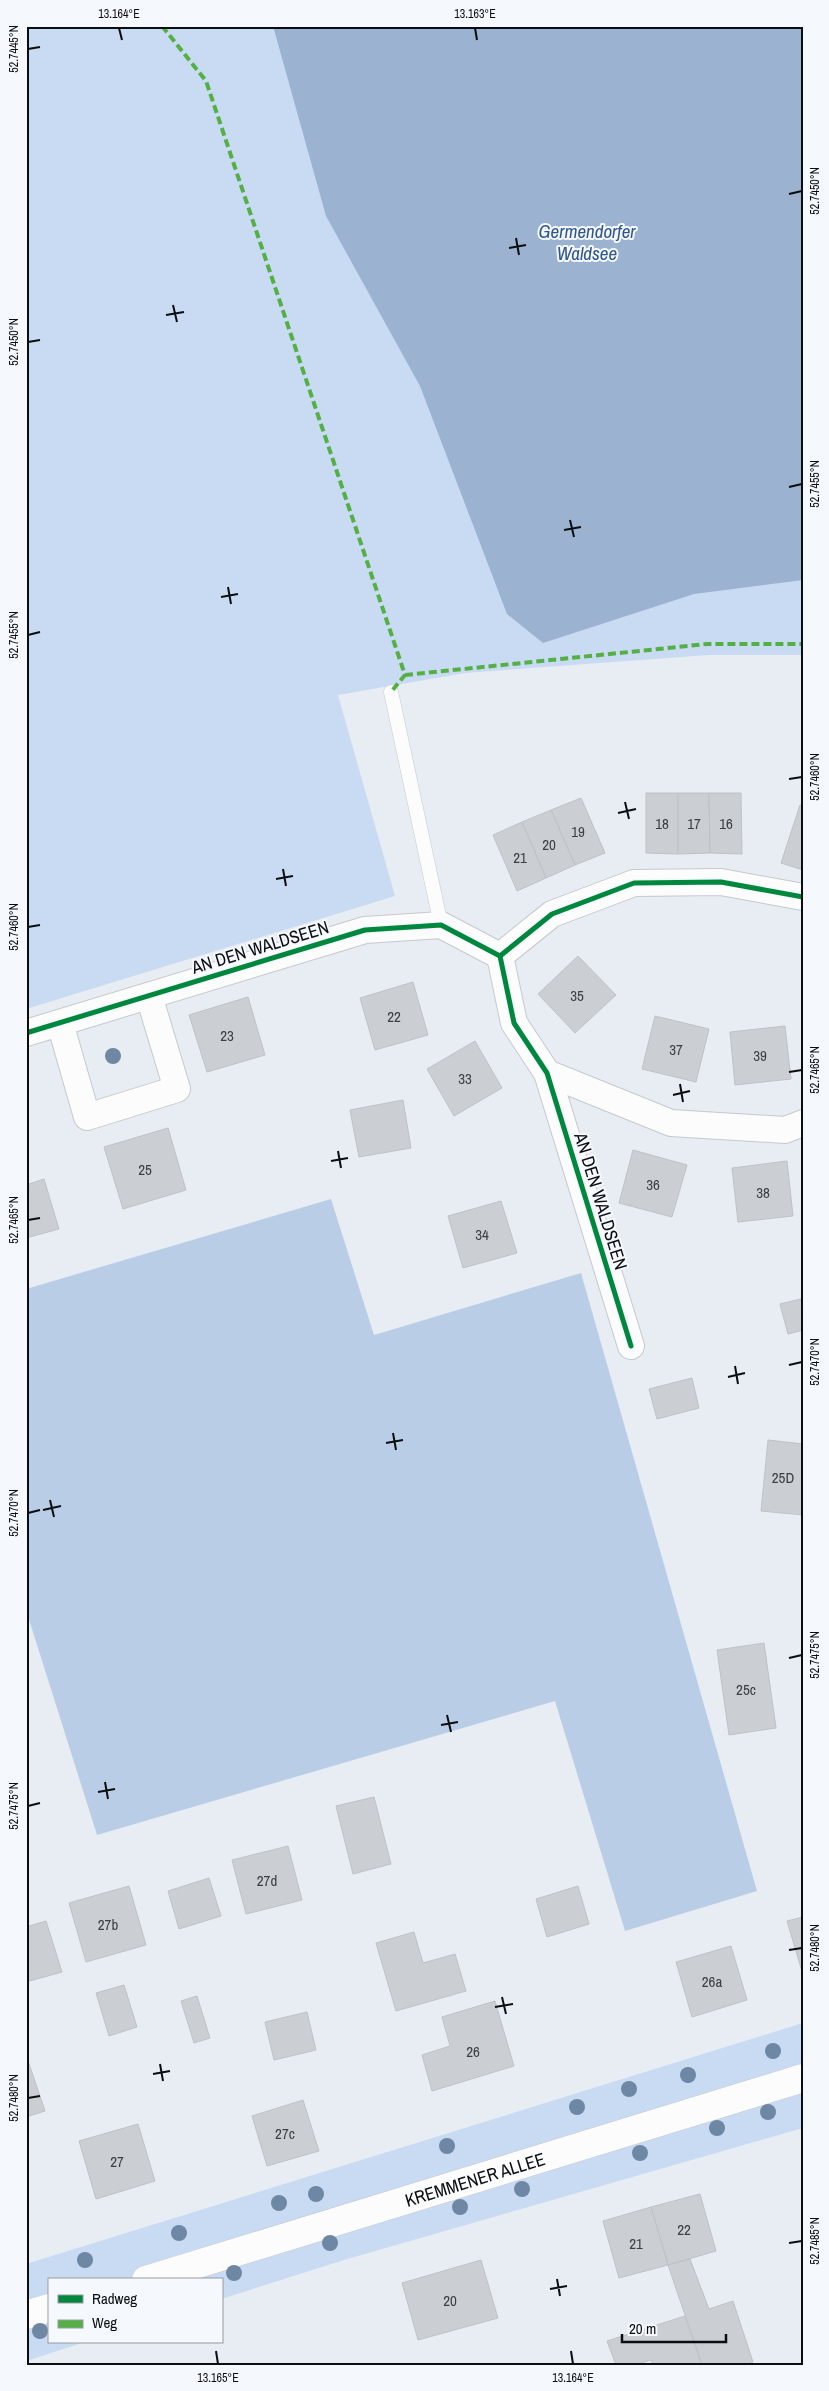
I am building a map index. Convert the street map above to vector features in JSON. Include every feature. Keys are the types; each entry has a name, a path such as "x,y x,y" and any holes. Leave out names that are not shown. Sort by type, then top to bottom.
{"main road":[{"name":"KREMMENER ALLEE","path":"153,2278 803,2078"},
{"path":"26,2315 48,2308"}],"street":[{"path":"441,926 500,956 552,914 634,883 721,882 803,897"},
{"name":"AN DEN WALDSEEN","path":"26,1033 366,930 441,926"},
{"name":"AN DEN WALDSEEN","path":"500,956 514,1022 547,1073 631,1346"},
{"path":"60,1023 88,1117 177,1089 149,996"},
{"path":"547,1073 671,1123 785,1130 803,1123"}],"lane":[{"path":"391,692 441,926"}],"shaded area":[{"path":"26,26 803,26 803,655 709,655 465,673 338,695 395,896 26,1009"},
{"path":"331,1199 374,1335 581,1273 757,1891 625,1931 555,1701 97,1835 26,1610 26,1289"},
{"path":"803,2023 803,2128 344,2260 222,2299 222,2278 48,2278 48,2344 79,2344 26,2361 26,2264"}],"water":[{"name":"Germendorfer Waldsee","path":"273,26 803,26 803,580 694,594 543,643 507,614 420,386 326,216"}],"building":[{"path":"646,793 678,793 678,854 646,853"},
{"path":"678,793 709,793 710,853 678,854"},
{"path":"709,793 741,793 742,854 710,853"},
{"path":"581,798 605,853 575,865 551,810"},
{"path":"800,805 803,806 803,870 781,863"},
{"path":"551,810 575,865 546,878 522,822"},
{"path":"522,822 546,878 517,891 493,835"},
{"path":"578,956 616,995 575,1033 538,994"},
{"path":"413,982 428,1035 375,1050 360,998"},
{"path":"248,997 265,1055 207,1072 189,1015"},
{"path":"655,1016 709,1029 696,1082 642,1069"},
{"path":"785,1026 791,1079 735,1085 730,1032"},
{"path":"475,1041 502,1088 454,1116 427,1069"},
{"path":"403,1100 411,1148 359,1157 350,1110"},
{"path":"168,1128 186,1190 123,1209 104,1147"},
{"path":"633,1150 687,1165 672,1217 619,1203"},
{"path":"787,1161 793,1216 738,1222 732,1168"},
{"path":"44,1179 59,1229 26,1238 26,1185"},
{"path":"501,1201 517,1253 463,1268 448,1216"},
{"path":"801,1299 803,1330 788,1334 780,1304"},
{"path":"692,1378 699,1408 657,1419 649,1389"},
{"path":"768,1440 803,1444 803,1515 761,1511"},
{"path":"764,1643 776,1728 729,1735 717,1650"},
{"path":"374,1797 391,1864 353,1874 336,1806"},
{"path":"288,1846 302,1900 246,1914 232,1860"},
{"path":"209,1878 221,1916 179,1929 168,1891"},
{"path":"129,1886 146,1945 86,1962 69,1903"},
{"path":"578,1886 589,1924 547,1937 536,1899"},
{"path":"803,1917 803,1975 787,1921"},
{"path":"46,1921 62,1972 26,1982 26,1927"},
{"path":"414,1932 423,1963 455,1954 466,1991 396,2011 376,1943"},
{"path":"731,1946 747,2000 692,2017 676,1962"},
{"path":"124,1985 137,2027 109,2036 96,1993"},
{"path":"197,1996 210,2038 194,2043 181,2001"},
{"path":"495,2001 514,2066 432,2091 422,2055 450,2046 442,2017"},
{"path":"307,2012 316,2050 274,2060 265,2022"},
{"path":"26,2055 45,2111 26,2117"},
{"path":"303,2100 319,2151 267,2166 252,2116"},
{"path":"138,2124 155,2181 96,2199 79,2141"},
{"path":"700,2194 716,2251 668,2265 651,2207"},
{"path":"651,2207 668,2265 619,2278 603,2221"},
{"path":"690,2259 709,2309 733,2301 753,2362 744,2365 702,2365 668,2265"},
{"path":"481,2260 498,2318 418,2340 402,2283"},
{"path":"685,2316 702,2365 653,2365 651,2360 635,2365 616,2365 607,2341"}],"marked path":[{"path":"162,26 206,81 405,675 391,692"},
{"path":"405,675 707,644 803,644"}],"cycle path":[{"path":"631,1346 547,1073 514,1023 500,956 552,914 634,883 721,882 803,897"},
{"path":"26,1033 365,930 441,925 500,956"}]}
